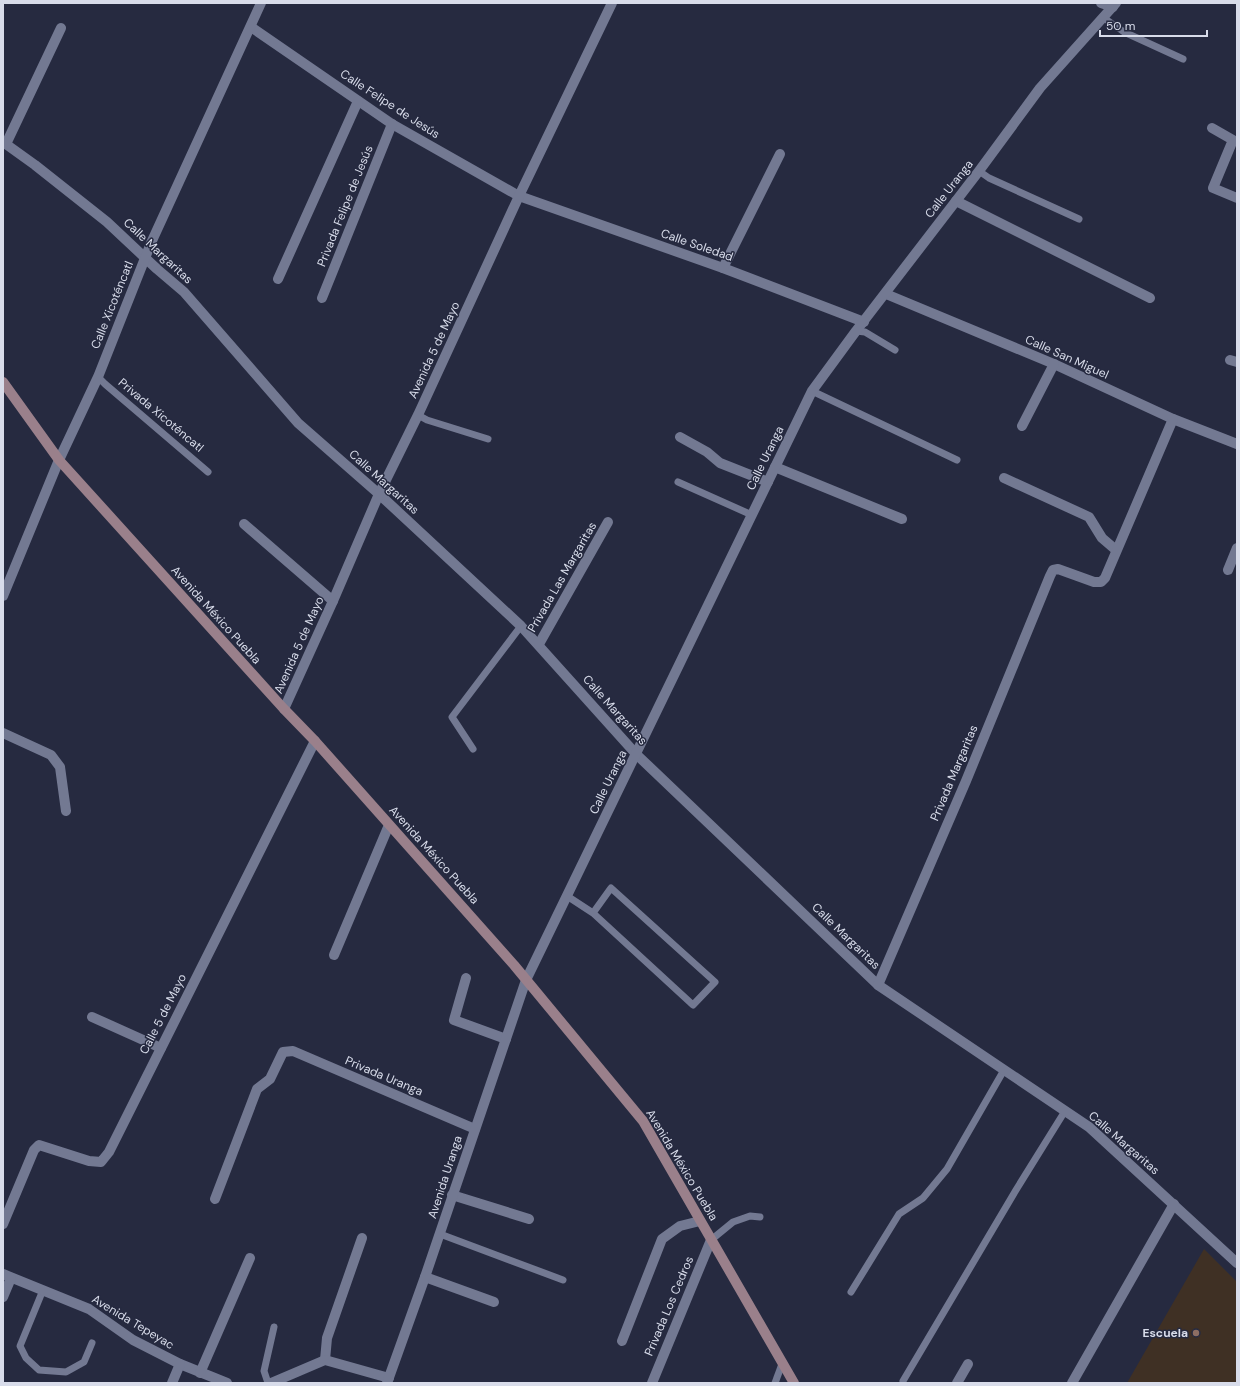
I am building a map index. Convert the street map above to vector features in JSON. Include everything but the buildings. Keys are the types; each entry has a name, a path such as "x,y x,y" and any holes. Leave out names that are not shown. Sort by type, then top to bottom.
{"main road":[{"name":"Avenida México Puebla","path":"3,382 59,460 390,825 526,980 642,1122 794,1383"}],"street":[{"name":"Calle Xicoténcatl","path":"3,596 6,580 59,460 98,377 145,258 261,3"},
{"name":"Avenida 5 de Mayo","path":"284,709 379,494 418,415 519,196 612,3"},
{"path":"1102,3 1114,5"},
{"name":"Calle Uranga","path":"526,980 812,391 856,331 979,172 1040,88 1114,5"},
{"name":"Calle Felipe de Jesús","path":"251,27 392,124 519,196"},
{"path":"4,143 62,28"},
{"path":"278,279 358,100"},
{"name":"Privada Felipe de Jesús","path":"322,298 392,124"},
{"path":"1212,128 1233,140 1213,188 1237,198"},
{"name":"Calle Margaritas","path":"4,143 35,165 107,222 184,292 298,424 379,494 521,626 539,644 636,754 878,985 1089,1127 1237,1263"},
{"path":"724,268 780,154"},
{"name":"Calle Soledad","path":"519,196 724,268 864,322"},
{"path":"956,201 1150,298"},
{"name":"Calle San Miguel","path":"886,294 1054,364 1173,419 1237,444"},
{"path":"1022,426 1054,364"},
{"path":"1004,478 1089,517 1102,538 1116,550 1173,419"},
{"path":"680,437 706,452 720,463 768,482"},
{"path":"775,467 902,519"},
{"name":"Privada Las Margaritas","path":"539,644 608,522"},
{"path":"244,524 333,601"},
{"path":"1228,570 1237,548"},
{"name":"Privada Margaritas","path":"878,985 966,781 1053,570 1058,569 1094,582 1101,582 1105,578 1116,550"},
{"path":"3,733 51,754 60,767 66,811"},
{"name":"Calle 5 de Mayo","path":"3,1224 34,1150 39,1145 89,1161 101,1162 109,1152 315,741"},
{"path":"334,955 390,825"},
{"path":"466,978 454,1020 506,1039"},
{"name":"Avenida Uranga","path":"388,1380 440,1234 526,980"},
{"path":"92,1017 161,1048"},
{"name":"Privada Uranga","path":"215,1199 257,1089 270,1079 283,1052 292,1051 475,1129"},
{"path":"452,1195 529,1219"},
{"path":"1072,1383 1174,1204"},
{"path":"622,1341 662,1238 680,1226 700,1221"},
{"path":"325,1360 327,1338 362,1238"},
{"name":"Privada Los Cedros","path":"652,1383 711,1240"},
{"path":"200,1372 250,1258"},
{"path":"3,1297 7,1276"},
{"name":"Avenida Tepeyac","path":"7,1276 89,1309 133,1340 180,1364 227,1383"},
{"path":"425,1277 494,1302"},
{"path":"271,1383 325,1360 388,1380"},
{"path":"172,1383 180,1364"},
{"path":"957,1383 968,1364"}],"lane":[{"path":"1104,18 1124,32 1183,59"},
{"path":"979,172 1079,220"},
{"path":"856,331 865,332 895,350"},
{"name":"Privada Xicoténcatl","path":"98,377 104,384 208,472"},
{"path":"812,391 957,460"},
{"path":"418,415 427,420 488,439"},
{"path":"678,482 752,515"},
{"path":"473,749 452,717 521,626"},
{"path":"567,896 593,913 693,1005 715,982 611,888 593,913"},
{"path":"850,1292 899,1214 923,1198 947,1169 1004,1070"},
{"path":"902,1381 1065,1111"},
{"path":"711,1240 733,1222 750,1216 760,1217"},
{"path":"440,1234 563,1280"},
{"path":"43,1290 20,1346 26,1358 39,1370 66,1372 84,1362 92,1343"},
{"path":"268,1383 264,1371 274,1327"},
{"path":"775,1383 782,1364"}],"shaded area":[{"name":"Escuela","path":"1204,1249 1237,1282 1237,1383 1127,1383"}],"place":[{"name":"Escuela","path":"1196,1333"}]}
